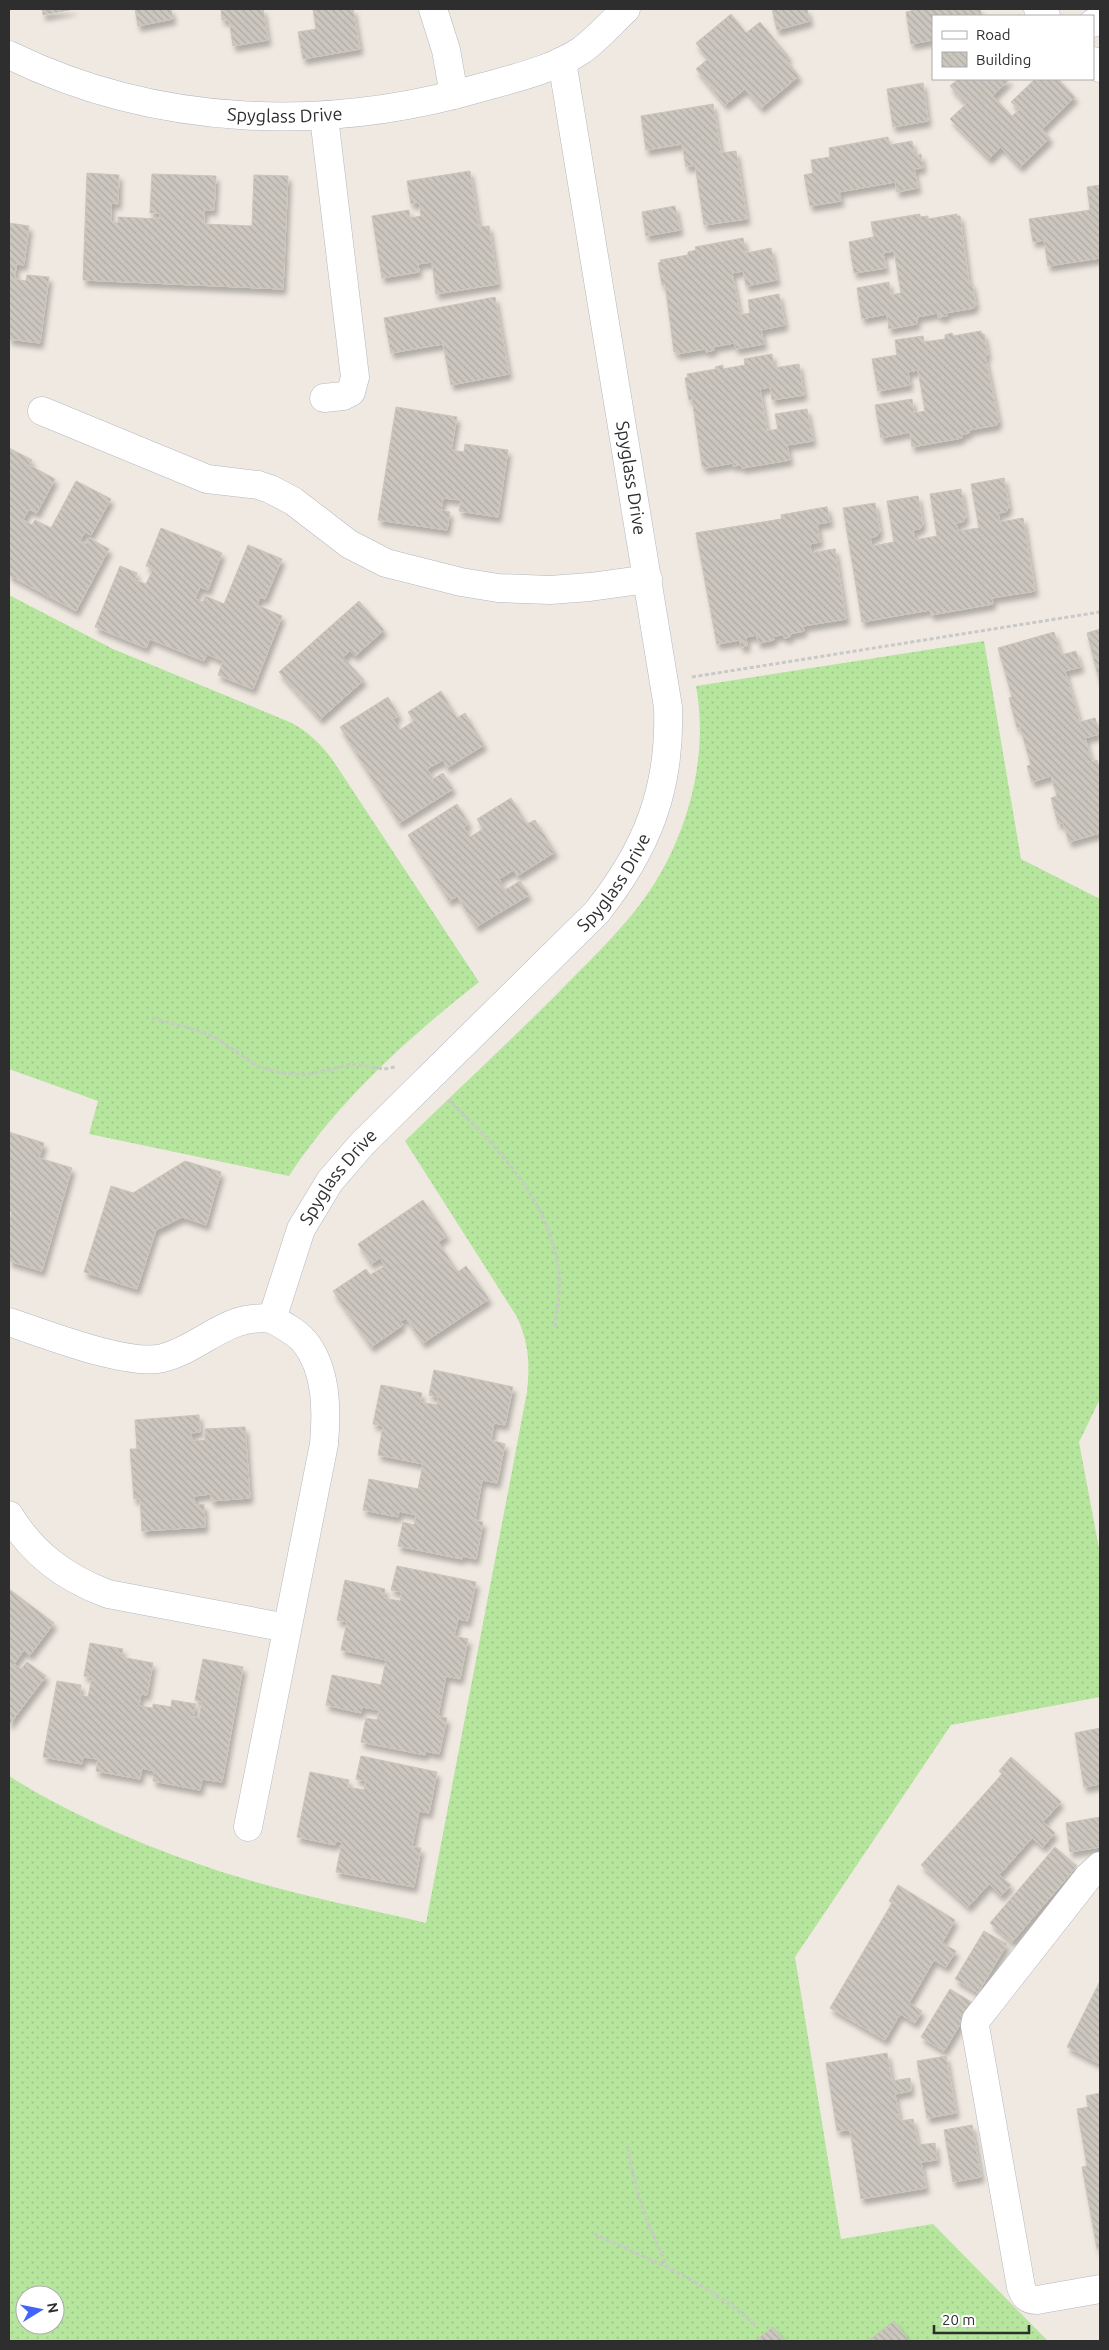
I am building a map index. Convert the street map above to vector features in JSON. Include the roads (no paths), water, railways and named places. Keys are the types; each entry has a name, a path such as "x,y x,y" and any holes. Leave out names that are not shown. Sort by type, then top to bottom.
{"street":[{"path":"433,9 446,50 454,95"},
{"name":"Spyglass Drive","path":"10,57 79,83 161,105 242,116 324,117 385,109 454,95 504,82 562,61 582,49 626,9"},
{"name":"Spyglass Drive","path":"272,1319 300,1230 314,1205 347,1160 597,912 626,873 642,843 661,792 669,735 664,681 562,61"},
{"path":"324,117 355,377 350,392 343,396 324,398"},
{"path":"42,411 207,480 258,485 270,489 293,501 349,544 372,557 395,565 461,582 517,589 590,587 648,579"},
{"path":"9,1322 114,1355 147,1360 162,1358 176,1353 230,1324 258,1317 272,1319 303,1340 312,1355 321,1378 326,1423 324,1444 248,1827"},
{"path":"9,1515 18,1530 37,1552 60,1571 84,1585 108,1594 287,1628"},
{"path":"1100,1866 1083,1883 976,2020 974,2026 1021,2287 1025,2296 1030,2300 1037,2300 1100,2289"}]}
